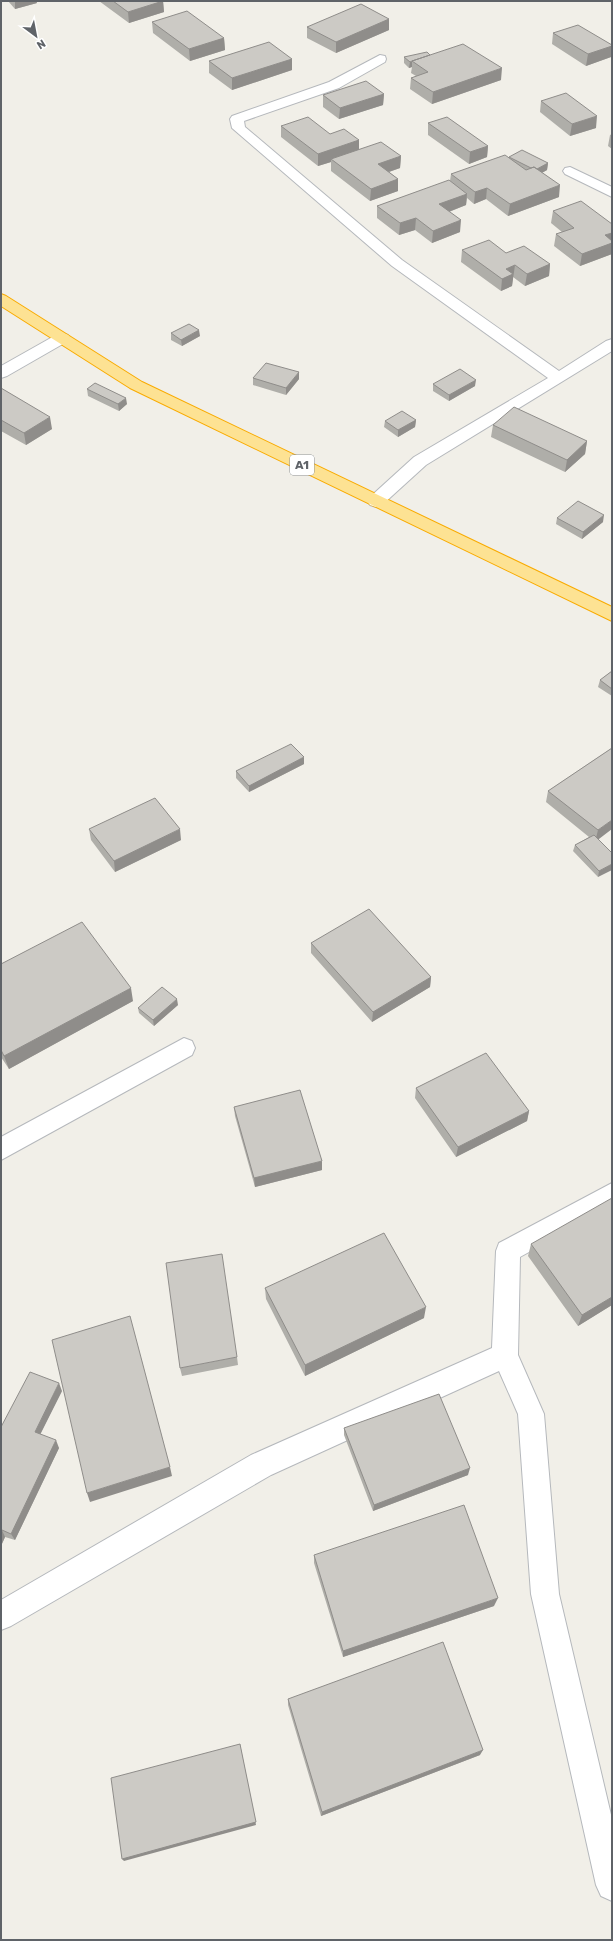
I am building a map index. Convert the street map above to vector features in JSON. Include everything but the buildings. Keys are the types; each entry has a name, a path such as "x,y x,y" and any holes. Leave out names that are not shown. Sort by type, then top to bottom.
{"highway":[{"name":"A1","path":"1,298 136,385 612,616"}],"street":[{"path":"380,58 334,85 237,119 239,128 397,264 559,378"},
{"path":"570,171 612,193"},
{"path":"1,373 62,338"},
{"path":"376,501 420,461 559,378 612,344"},
{"path":"1,1149 184,1048"},
{"path":"612,1194 508,1251 505,1355 531,1414 546,1594 612,1885"},
{"path":"1,1616 261,1465 505,1355"}]}
